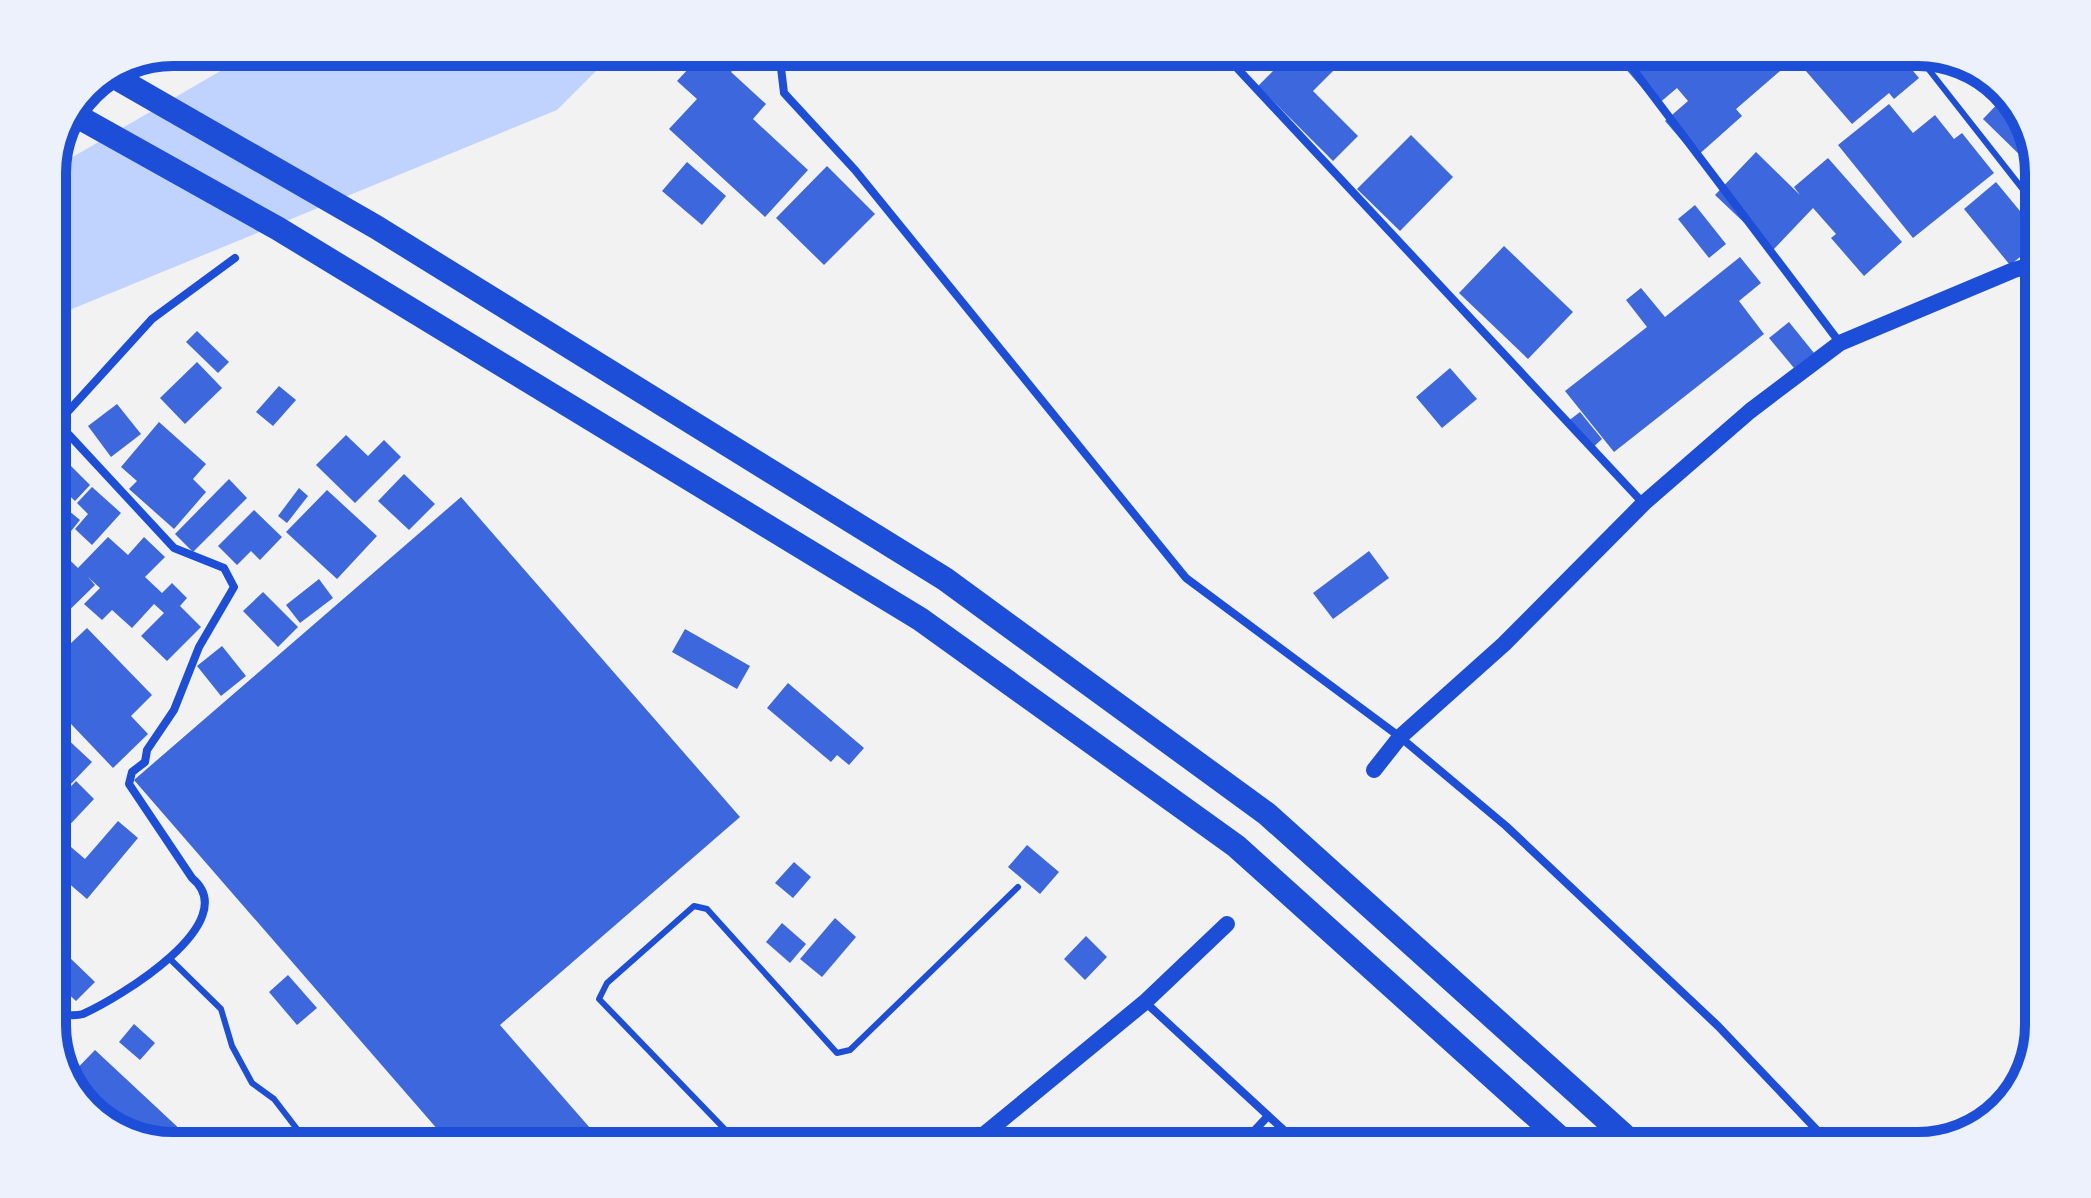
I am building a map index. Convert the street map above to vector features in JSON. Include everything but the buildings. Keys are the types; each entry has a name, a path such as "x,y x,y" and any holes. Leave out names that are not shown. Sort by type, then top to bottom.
{"highway":[{"path":"120,80 376,227 971,597 1267,814 1620,1132"},
{"path":"81,119 337,266 945,637 1236,846 1553,1132"}],"main road":[{"path":"1374,770 1400,737 1504,644 1644,503 1750,411 1840,343 2025,267"},
{"path":"987,1132 1145,1002 1227,924"}],"street":[{"path":"782,66 784,93 855,170 1186,578 1400,737 1506,826 1707,1015 1819,1132"},
{"path":"1235,66 1644,503"},
{"path":"1631,66 1840,343"},
{"path":"66,415 152,319 235,258"},
{"path":"66,436 174,548 224,568 234,587 199,647 174,710 147,750 145,762 132,772 129,784 192,878 204,888 208,899 205,914 170,959 140,984 80,1015 66,1014"},
{"path":"1145,1002 1286,1132"},
{"path":"1253,1132 1268,1116"}],"lane":[{"path":"1926,67 2025,192"},
{"path":"727,1132 599,999 607,983 694,906 707,909 837,1053 850,1050 1018,887"},
{"path":"170,959 221,1009 232,1046 252,1083 274,1099 296,1132"}],"water":[{"path":"229,66 601,66 557,110 72,309 66,315 67,160"}]}
